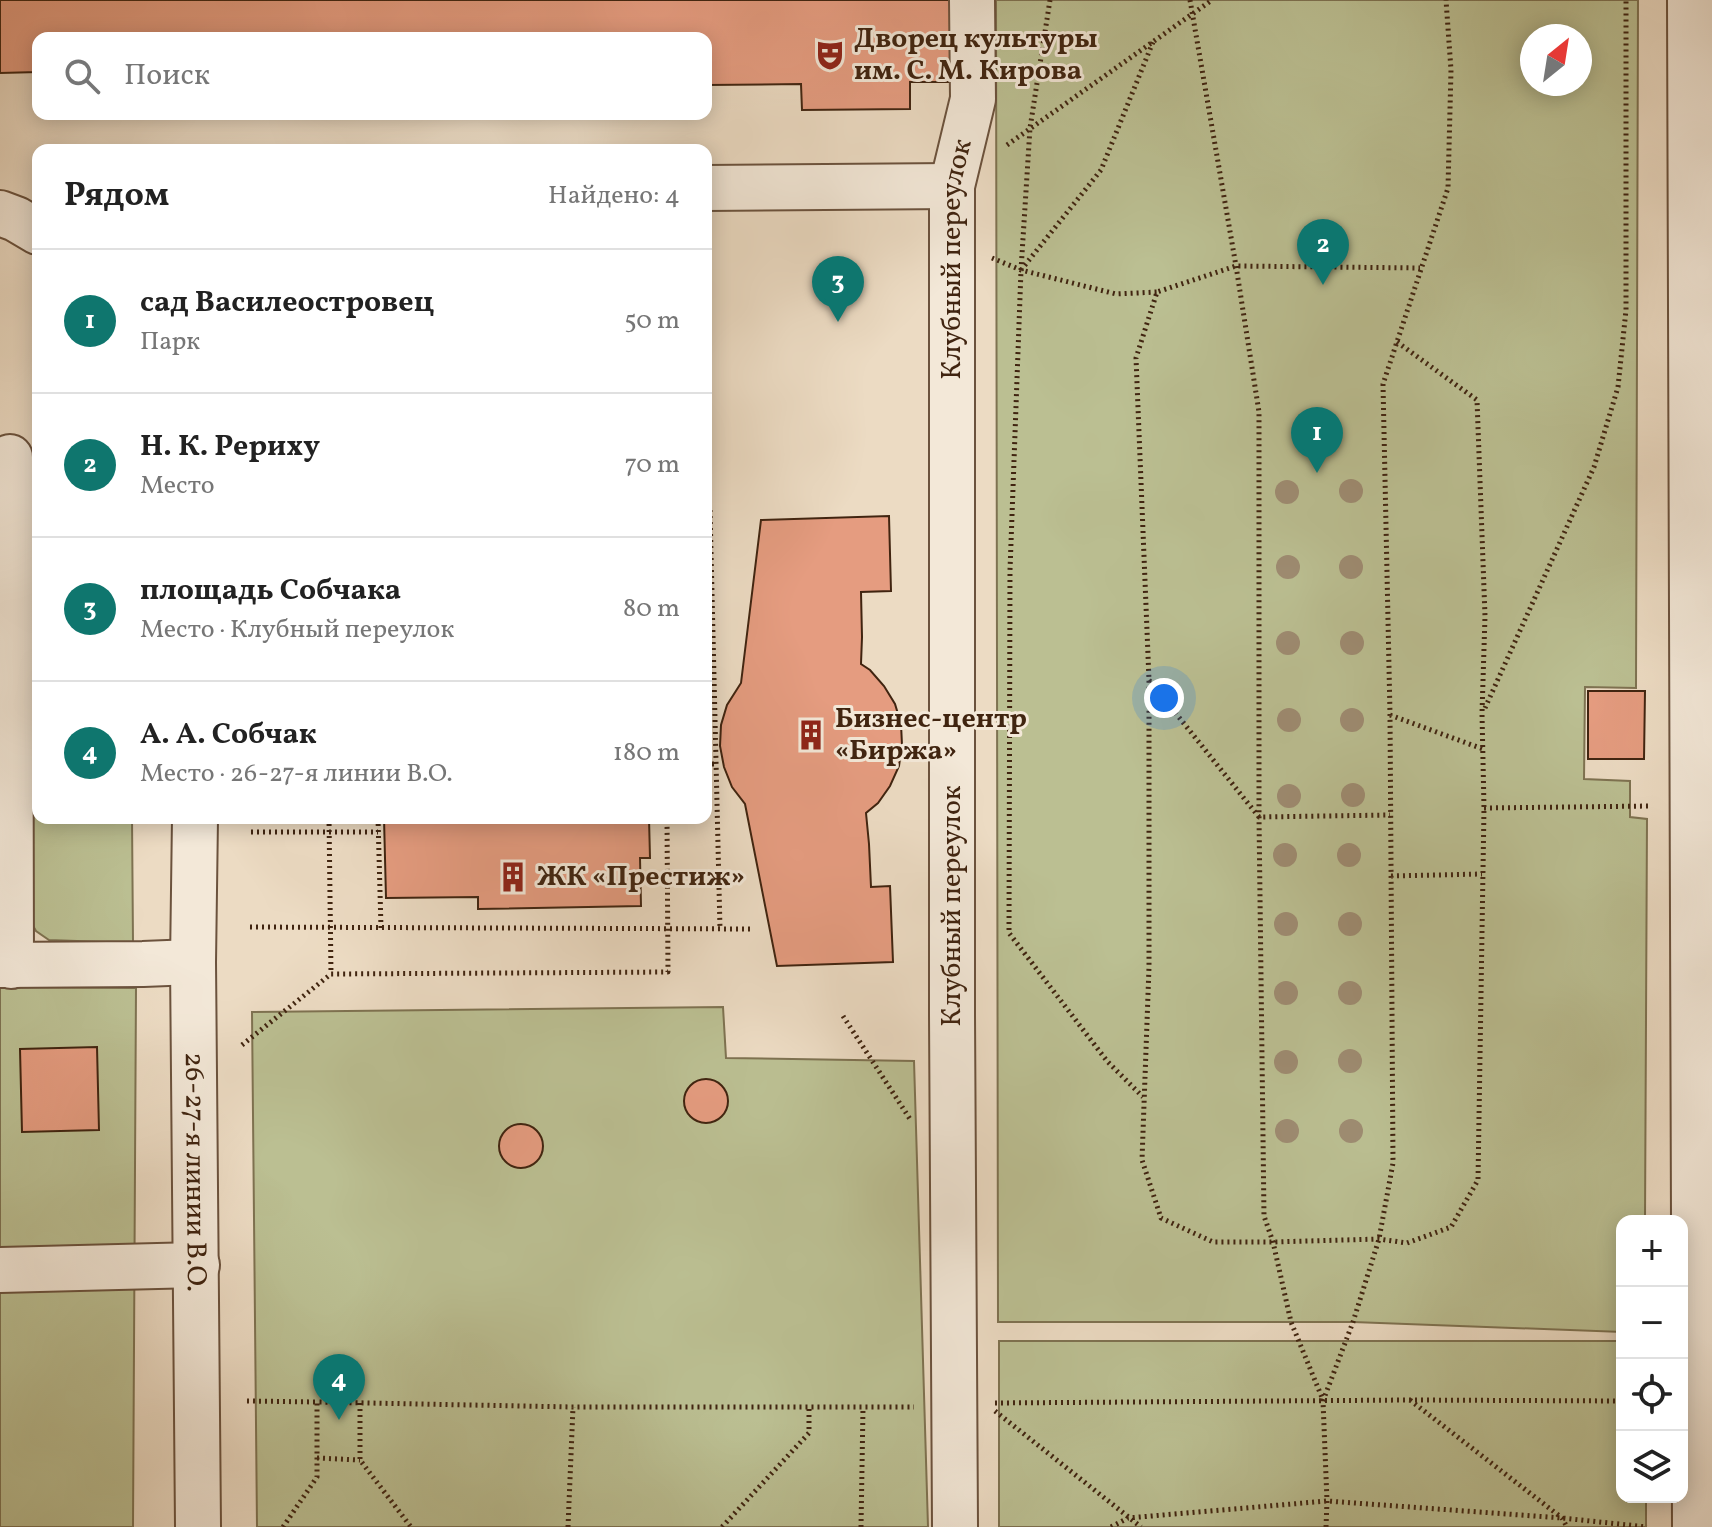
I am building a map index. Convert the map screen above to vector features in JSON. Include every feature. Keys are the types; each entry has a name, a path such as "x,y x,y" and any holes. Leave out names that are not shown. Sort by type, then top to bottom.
{"street":[{"name":"Клубный переулок","path":"955,1527 951,255 952,186 973,99 972,0"},
{"path":"1690,0 1702,746 1695,1527"},
{"path":"712,188 952,186"},
{"path":"0,213 32,228"},
{"path":"10,457 6,965 193,962"},
{"name":"26-27-я линии В.О.","path":"195,824 193,962 198,1527"},
{"path":"0,1270 197,1265"}],"path":[{"path":"1050,0 1030,128 1021,270 1010,570 1009,933 1107,1061 1144,1098"},
{"path":"1190,0 1259,412 1259,817 1264,1216 1291,1322 1323,1401 1326,1527"},
{"path":"996,152 1212,0"},
{"path":"1323,1401 1353,1322 1379,1239 1393,1163 1390,714 1383,384 1448,188 1451,70 1446,0"},
{"path":"1482,713 1594,467 1618,387 1626,310 1626,0"},
{"path":"1021,270 1101,170 1154,40"},
{"path":"951,255 996,258 1021,270 1116,294 1157,292 1236,266 1420,268"},
{"path":"1157,292 1136,358 1149,680 1149,967 1142,1160 1161,1218 1213,1242 1379,1239 1407,1243 1451,1227 1478,1180 1485,616 1477,400 1397,342"},
{"path":"712,595 720,929"},
{"path":"1149,680 1259,817"},
{"path":"1390,714 1483,749"},
{"path":"1484,808 1655,806"},
{"path":"1259,817 1390,815"},
{"path":"329,824 331,974"},
{"path":"378,824 381,928"},
{"path":"242,1045 331,974 668,972 667,824"},
{"path":"251,832 378,832"},
{"path":"1391,876 1482,874"},
{"path":"250,927 753,929"},
{"path":"843,1016 916,1127"},
{"path":"1409,1400 1562,1518 1567,1527"},
{"path":"247,1401 573,1407 954,1406"},
{"path":"1141,1527 985,1403 1616,1401"},
{"path":"283,1527 317,1477 317,1402"},
{"path":"360,1403 360,1460 411,1527"},
{"path":"568,1527 573,1407"},
{"path":"722,1527 809,1433 809,1408"},
{"path":"861,1527 863,1408"},
{"path":"317,1458 360,1460"},
{"path":"1111,1527 1128,1518 1327,1501 1647,1527"}],"green space":[{"path":"996,0 1638,0 1636,688 1585,687 1584,779 1630,781 1630,817 1647,819 1645,1215 1616,1215 1616,1332 1353,1322 998,1322"},
{"path":"23,550 32,550 32,824 132,824 133,943 49,940 36,931 27,915"},
{"path":"0,987 136,988 133,1527 0,1527"},
{"path":"723,1007 726,1058 914,1061 928,1527 257,1527 252,1012"},
{"path":"999,1341 1616,1341 1616,1503 1646,1503 1646,1527 999,1527"}],"building":[{"name":"Дворец культуры им. С. М. Кирова","path":"0,0 952,0 953,82 910,82 910,109 802,110 801,84 712,85 712,32 32,32 32,72 0,73"},
{"name":"Бизнес-центр «Биржа»","path":"889,516 891,591 861,592 861,664 884,686 895,704 901,724 899,766 890,786 866,813 871,887 890,886 893,962 777,966 745,804 732,787 720,746 721,725 727,705 741,683 761,520"},
{"path":"1588,691 1645,691 1644,759 1588,759"},
{"name":"ЖК «Престиж»","path":"384,824 649,824 650,858 640,858 641,906 478,909 478,897 386,898"},
{"path":"97,1047 99,1130 22,1132 20,1049"},
{"path":"706,1079 722,1085 728,1101 722,1117 706,1123 690,1117 684,1101 690,1085"},
{"path":"521,1124 537,1130 543,1146 537,1162 521,1168 505,1162 499,1146 505,1130"}],"place":[{"name":"Дворец культуры им. С. М. Кирова","path":"830,55"},
{"name":"Н. К. Рериху","path":"1323,285"},
{"name":"площадь Собчака","path":"838,322"},
{"name":"сад Василеостровец","path":"1317,473"},
{"name":"Бизнес-центр «Биржа»","path":"811,735"},
{"name":"ЖК «Престиж»","path":"513,877"},
{"name":"А. А. Собчак","path":"339,1420"}]}
